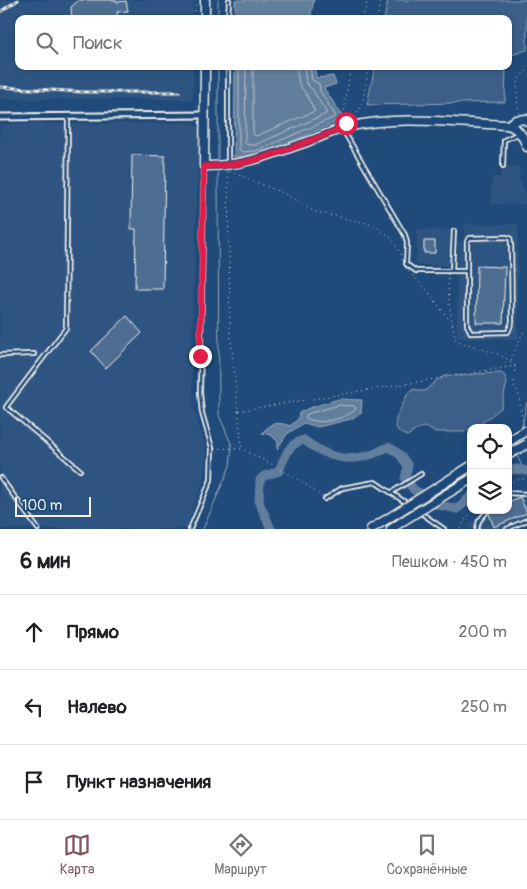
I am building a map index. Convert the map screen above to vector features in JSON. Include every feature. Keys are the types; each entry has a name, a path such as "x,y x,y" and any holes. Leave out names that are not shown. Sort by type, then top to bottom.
{"street":[{"path":"205,0 205,15"},
{"path":"205,70 204,166 228,167 260,158 342,129 363,124 398,121 508,125 523,120"},
{"path":"0,117 205,115"},
{"path":"508,125 521,133 527,148"},
{"path":"512,439 526,430"},
{"path":"512,453 527,444"},
{"path":"372,529 467,469"},
{"path":"391,529 467,482"}],"lane":[{"path":"228,15 229,0"},
{"path":"228,70 228,167"},
{"path":"68,116 66,328 6,407 80,470"},
{"path":"342,129 405,235 407,242 406,264 416,270 467,271"},
{"path":"503,166 504,140 521,133"},
{"path":"190,529 211,480 212,448 202,413 200,393 204,166"},
{"path":"452,271 454,231"},
{"path":"470,238 510,238 512,322 508,332 472,333 468,329 467,271 467,241 470,238"},
{"path":"0,355 34,354"},
{"path":"392,492 421,474"},
{"path":"1,478 38,529"},
{"path":"325,499 342,488 374,482 392,492 444,529"},
{"path":"512,493 527,494"},
{"path":"477,529 478,521 484,514"},
{"path":"507,529 527,520"}],"path":[{"path":"195,0 195,15"},
{"path":"363,15 368,0"},
{"path":"378,15 380,0"},
{"path":"350,70 344,111 346,123 357,115 362,105 367,70"},
{"path":"523,120 516,82 521,75 527,72"},
{"path":"228,167 236,174 285,194 315,212 363,222 377,227 390,237 401,254 405,269 428,291 452,324"},
{"path":"228,167 230,330 242,449"},
{"path":"511,361 522,334 527,330"},
{"path":"238,411 515,366 514,386 518,392 526,430"},
{"path":"212,448 242,449 275,466 325,499"},
{"path":"512,481 527,478"},
{"path":"461,529 470,514"}],"shaded area":[{"path":"0,0 193,0 193,15 15,15 15,70 193,70 193,99 0,99"},
{"path":"388,0 527,0 527,50 512,55 512,15 385,15"},
{"path":"374,70 506,70 505,102 367,105"},
{"path":"193,123 199,129 191,366 194,411 206,448 204,478 186,529 0,529 0,124"},
{"path":"501,166 519,167 519,179 527,197 527,204 491,204 492,177 501,177"},
{"path":"465,224 518,224 518,339 457,338 458,242 465,242"},
{"path":"417,229 450,230 449,266 416,265"},
{"path":"501,373 505,376 507,382 501,408 480,424 467,424 467,430 463,432 435,432 425,427 407,436 398,430 396,418 407,395 412,390 425,391 437,380 447,375 463,376"},
{"path":"512,490 527,490 527,524 514,529 468,529 469,524 482,514 512,514"}],"water":[{"path":"235,0 314,0 311,15 235,15"},
{"path":"235,70 315,70 316,78 333,76 336,84 324,88 344,119 257,156 234,157"},
{"path":"339,399 362,400 361,413 351,419 318,427 304,423 287,434 277,449 278,442 271,435 262,433 274,424 290,426 298,419 299,413"}],"building":[{"path":"79,0 116,0 117,2 126,1 128,11 117,12 117,15 72,15 71,7"},
{"path":"132,155 165,156 163,289 135,289 136,229 131,229"},
{"path":"424,241 435,241 435,253 424,253"},
{"path":"477,266 505,267 503,323 476,323"},
{"path":"127,316 142,333 106,368 91,351"},
{"path":"520,497 527,513 494,527 489,514 512,514 512,500"}],"waterway":[{"path":"218,0 218,15"},
{"path":"218,70 218,160"},
{"path":"203,529 230,466 232,446 219,415 218,172"},
{"path":"521,430 527,402"},
{"path":"271,529 259,502 260,480 264,476 279,471 291,447 304,440 328,454 344,458 374,454 388,447 400,455 408,466 405,478 414,490 435,504 457,509 467,500"},
{"path":"516,453 523,469"},
{"path":"512,470 527,471"}],"railway":[{"path":"0,12 18,0"},
{"path":"0,87 83,92 179,92"}],"route":[{"path":"200,356 204,166 228,166 260,158 344,128 346,123"}]}
